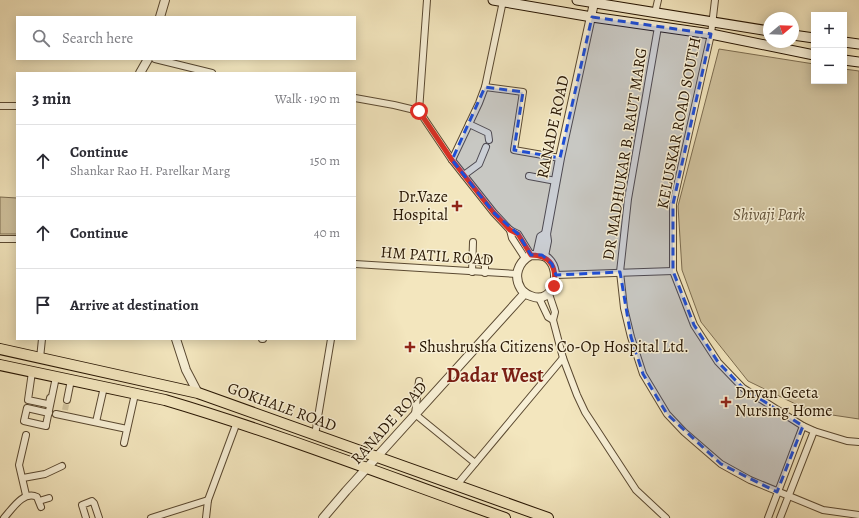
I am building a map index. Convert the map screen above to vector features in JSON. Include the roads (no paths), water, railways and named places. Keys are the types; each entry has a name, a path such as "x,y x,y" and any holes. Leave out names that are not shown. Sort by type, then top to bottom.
{"main road":[{"path":"493,0 592,17 710,34 811,54"},
{"path":"577,0 763,30"},
{"path":"799,36 811,38"},
{"path":"847,42 859,44"},
{"path":"847,60 859,62"},
{"name":"GOKHALE ROAD","path":"0,349 198,393 548,518"},
{"name":"GOKHALE ROAD","path":"0,365 165,400 237,422 505,518"}],"street":[{"path":"160,16 165,0"},
{"path":"427,0 419,111 452,160 494,213 510,230 512,238 534,256 552,264 556,275 554,286 549,294 540,298 525,293 521,288 517,274 521,263 534,256"},
{"path":"655,13 658,0"},
{"name":"KELUSKAR ROAD SOUTH","path":"715,0 713,23 673,204 673,270 694,325 718,362 743,388 803,426 847,441 859,442"},
{"path":"452,160 485,87 504,1"},
{"name":"RANADE ROAD","path":"534,256 547,241 546,234 560,158 595,2"},
{"name":"DR MADHUKAR B. RAUT MARG","path":"658,26 628,199 620,272 626,316 641,370 667,414 684,432 721,464 750,480 823,510 859,515"},
{"path":"141,72 147,60"},
{"path":"159,60 208,72"},
{"path":"485,87 523,92 514,150 538,157 560,158"},
{"path":"356,98 419,111"},
{"path":"0,106 16,106"},
{"path":"469,124 488,134 489,140"},
{"path":"464,175 479,164 486,147"},
{"path":"529,176 546,177 556,180"},
{"path":"0,239 16,239"},
{"path":"473,272 471,261 474,242"},
{"path":"471,261 485,261 485,273"},
{"name":"HM PATIL ROAD","path":"356,264 517,274"},
{"path":"556,275 673,270"},
{"name":"RANADE ROAD","path":"326,518 366,469 525,293"},
{"path":"549,294 555,312 553,320 563,358 585,412 636,490 666,518"},
{"path":"540,298 548,317 553,320"},
{"path":"40,358 42,340"},
{"path":"176,340 186,370 198,393"},
{"path":"315,435 330,340"},
{"path":"456,486 563,358"},
{"path":"32,372 28,400 48,404 55,377"},
{"path":"49,413 55,377"},
{"path":"67,400 71,380"},
{"path":"419,382 415,414 475,463"},
{"path":"96,422 104,387"},
{"path":"124,443 135,394"},
{"path":"56,414 64,412 96,422 127,429"},
{"path":"206,518 208,500 237,422"},
{"path":"768,518 803,426"},
{"path":"780,518 814,431"},
{"path":"26,435 19,465 26,495"},
{"path":"23,478 45,474 62,466"},
{"path":"4,518 26,495 33,495 37,497 40,504 49,498"},
{"path":"151,518 208,500"},
{"path":"86,518 82,505 92,501 99,518"}],"tunnel":[{"path":"65,410 67,400"}],"place":[{"name":"Dr.Vaze Hospital","path":"457,206"},
{"name":"Shushrusha Citizens Co-Op Hospital Ltd.","path":"410,347"},
{"name":"Dnyan Geeta Nursing Home","path":"726,402"}],"district":[{"name":"Dadar West","path":"495,375"}],"park label":[{"name":"Shivaji Park","path":"769,215"}]}
